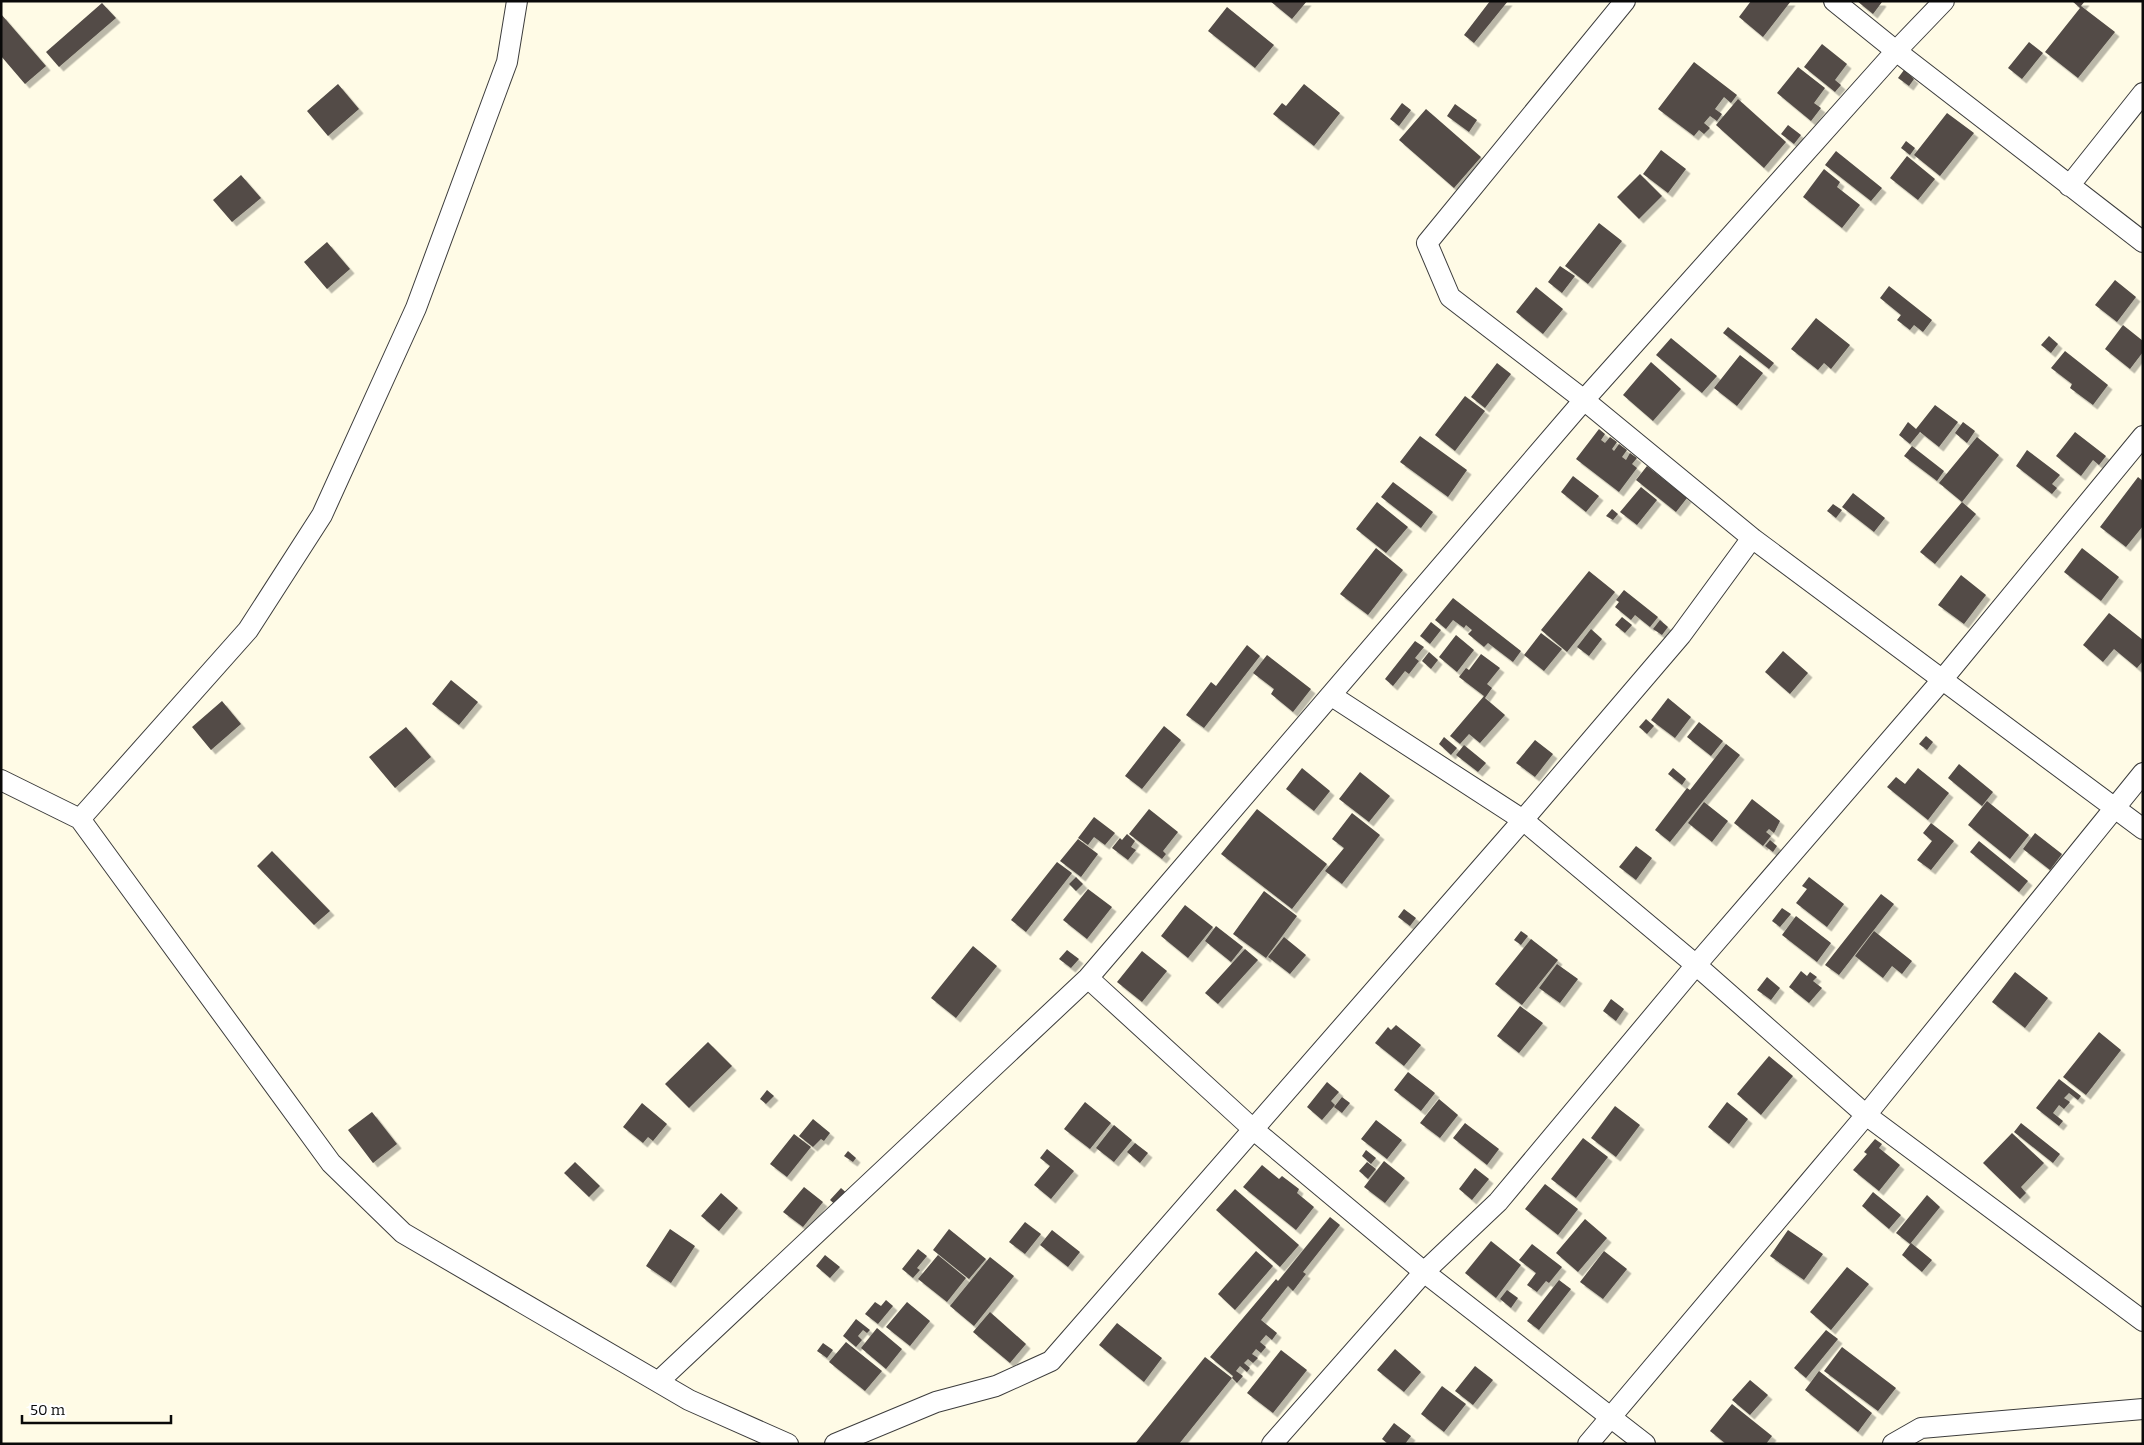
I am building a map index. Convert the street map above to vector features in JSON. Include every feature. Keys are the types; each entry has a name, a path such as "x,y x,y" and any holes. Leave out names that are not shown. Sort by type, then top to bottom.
{"street":[{"path":"80,819 248,630 322,515 416,308 507,62 517,1"},
{"path":"1625,1 1427,243 1450,297 1584,400 1752,538 2143,830"},
{"path":"1834,1 1896,52 2143,242"},
{"path":"659,1381 1088,978 1332,696 1584,400 1944,1"},
{"path":"2070,186 2143,93"},
{"path":"1272,1444 1424,1272 1498,1202 1696,966 1942,680 2143,436"},
{"path":"835,1444 936,1402 996,1386 1051,1360 1254,1130 1681,635 1752,538"},
{"path":"1332,696 1523,820 1696,966 1866,1115 2143,1321"},
{"path":"1588,1444 1866,1115 2143,773"},
{"path":"1,780 80,819 331,1164 403,1233 689,1400 788,1444"},
{"path":"1088,978 1254,1130 1424,1272 1645,1444"},
{"path":"1893,1444 1921,1428 2143,1409"}],"building":[{"path":"1270,1 1307,1 1292,19"},
{"path":"1490,1 1508,1 1474,43 1464,35"},
{"path":"1751,1 1791,1 1763,37 1739,17"},
{"path":"1857,1 1880,1 1882,2 1873,14"},
{"path":"2072,1 2085,1 2081,6 2115,32 2078,78 2045,52 2080,8"},
{"path":"102,3 116,18 59,67 46,52"},
{"path":"1227,7 1274,45 1255,68 1208,31"},
{"path":"1,14 46,66 25,84 1,56"},
{"path":"2029,42 2043,53 2022,79 2008,68"},
{"path":"1822,44 1847,64 1835,80 1841,85 1835,92 1804,67"},
{"path":"1694,62 1737,95 1731,103 1724,97 1715,109 1722,114 1717,121 1710,116 1704,123 1710,128 1704,134 1699,130 1694,136 1658,109"},
{"path":"1798,67 1825,88 1814,103 1821,108 1811,121 1777,93"},
{"path":"1904,70 1914,79 1909,86 1898,78"},
{"path":"338,84 359,109 328,136 307,111"},
{"path":"1304,84 1340,113 1314,146 1273,114 1282,103 1286,106"},
{"path":"1738,99 1786,142 1764,168 1716,125"},
{"path":"1402,103 1411,110 1399,126 1390,119"},
{"path":"1455,104 1477,120 1469,132 1447,116"},
{"path":"1426,109 1481,157 1454,188 1399,140"},
{"path":"1947,113 1974,133 1940,176 1914,155"},
{"path":"1788,125 1801,135 1794,144 1781,134"},
{"path":"1906,141 1915,148 1910,155 1901,148"},
{"path":"1661,150 1686,169 1668,193 1643,174"},
{"path":"1836,151 1882,188 1871,201 1825,165"},
{"path":"1907,156 1935,179 1918,200 1890,178"},
{"path":"1824,169 1840,182 1837,187 1860,205 1842,228 1803,197"},
{"path":"1640,174 1662,196 1639,219 1617,197"},
{"path":"241,175 261,198 232,222 213,200"},
{"path":"1599,223 1622,241 1588,284 1565,266"},
{"path":"327,242 350,269 327,289 304,262"},
{"path":"1560,266 1575,276 1562,293 1548,282"},
{"path":"2115,280 2136,297 2117,322 2095,305"},
{"path":"1889,286 1932,320 1923,332 1914,325 1910,330 1897,320 1901,315 1880,298"},
{"path":"1536,287 1563,309 1543,334 1516,312"},
{"path":"1816,318 1850,345 1831,369 1824,363 1818,370 1791,349"},
{"path":"2123,325 2143,341 2143,352 2130,369 2105,349"},
{"path":"1728,327 1774,363 1769,369 1723,333"},
{"path":"2049,336 2058,344 2051,353 2041,345"},
{"path":"1671,338 1717,376 1702,393 1656,355"},
{"path":"2065,351 2108,385 2093,405 2070,388 2072,384 2051,368"},
{"path":"1740,355 1763,373 1737,406 1714,388"},
{"path":"1651,362 1681,389 1653,421 1623,395"},
{"path":"1497,363 1511,374 1485,408 1471,397"},
{"path":"1465,396 1485,411 1455,451 1435,435"},
{"path":"1935,405 1958,422 1939,447 1920,432 1910,444 1899,435 1908,422 1916,429"},
{"path":"1963,422 1975,431 1967,443 1955,433"},
{"path":"1599,429 1605,434 1601,440 1605,443 1610,437 1617,442 1612,449 1614,451 1619,444 1627,450 1622,457 1626,460 1630,453 1637,458 1632,464 1637,468 1619,492 1576,459"},
{"path":"2075,432 2106,456 2099,465 2093,460 2081,476 2056,456"},
{"path":"1420,436 1467,470 1448,497 1400,462"},
{"path":"1977,437 1999,455 1962,502 1939,483"},
{"path":"1912,446 1944,471 1937,481 1904,456"},
{"path":"2027,450 2060,475 2052,484 2057,488 2052,494 2016,466"},
{"path":"1647,466 1687,498 1676,512 1636,480"},
{"path":"1573,476 1599,496 1586,512 1561,492"},
{"path":"2138,477 2143,481 2143,526 2126,547 2100,527"},
{"path":"1393,482 1433,512 1421,528 1381,497"},
{"path":"1641,487 1657,500 1637,525 1620,512"},
{"path":"1853,493 1885,518 1874,532 1842,507"},
{"path":"1377,502 1408,527 1386,553 1356,529"},
{"path":"1962,502 1976,514 1935,564 1920,552"},
{"path":"1833,504 1842,510 1836,518 1827,511"},
{"path":"1612,509 1618,514 1613,520 1606,516"},
{"path":"1376,548 1403,570 1368,615 1340,594"},
{"path":"2082,548 2119,577 2101,601 2064,572"},
{"path":"1589,571 1615,592 1567,652 1541,630"},
{"path":"1961,575 1986,595 1964,624 1938,605"},
{"path":"1624,590 1658,617 1650,627 1635,615 1631,620 1615,607 1619,602 1616,600"},
{"path":"1453,598 1521,651 1513,662 1488,643 1484,647 1468,634 1472,630 1466,625 1464,628 1453,620 1446,629 1435,620"},
{"path":"2109,613 2143,640 2143,661 2137,668 2114,649 2103,662 2083,645"},
{"path":"1622,617 1632,625 1625,633 1615,625"},
{"path":"1660,620 1668,627 1662,635 1653,629"},
{"path":"1431,622 1441,630 1430,644 1420,636"},
{"path":"1591,629 1602,639 1589,656 1577,647"},
{"path":"1541,633 1562,649 1544,671 1524,655"},
{"path":"1456,635 1474,650 1457,672 1439,657"},
{"path":"1415,641 1424,647 1415,658 1419,661 1409,674 1405,671 1393,686 1385,679"},
{"path":"1247,645 1260,656 1204,728 1186,715 1211,682 1216,686"},
{"path":"1783,651 1808,673 1790,694 1765,672"},
{"path":"1429,652 1438,660 1431,669 1422,661"},
{"path":"1481,654 1500,668 1487,684 1492,688 1485,698 1505,715 1480,743 1469,734 1460,744 1450,736 1484,696 1459,677 1466,668 1469,670"},
{"path":"1267,655 1311,689 1293,712 1271,694 1274,689 1253,673"},
{"path":"451,680 478,702 459,725 432,704"},
{"path":"1668,698 1691,717 1675,738 1651,720"},
{"path":"222,701 241,724 211,750 192,727"},
{"path":"1646,719 1654,726 1647,734 1639,727"},
{"path":"1699,722 1723,741 1711,756 1687,737"},
{"path":"1164,726 1181,740 1142,789 1125,776"},
{"path":"406,727 431,757 395,788 369,757"},
{"path":"1926,736 1933,742 1927,750 1919,744"},
{"path":"1444,737 1457,748 1451,755 1439,744"},
{"path":"1535,740 1553,754 1535,777 1516,763"},
{"path":"1726,744 1740,755 1670,842 1655,830 1687,788 1690,790"},
{"path":"1464,745 1486,763 1478,772 1456,755"},
{"path":"1959,764 1993,792 1982,806 1948,778"},
{"path":"1302,768 1330,791 1314,811 1286,789"},
{"path":"1673,768 1686,779 1682,785 1668,774"},
{"path":"1918,768 1949,793 1928,820 1887,787 1896,777 1905,784"},
{"path":"1360,772 1390,796 1369,822 1339,799"},
{"path":"1752,799 1780,821 1774,833 1769,829 1766,832 1771,836 1763,846 1734,823"},
{"path":"1987,801 2029,835 2010,859 1968,825"},
{"path":"1704,802 1728,821 1712,842 1688,823"},
{"path":"1149,809 1178,832 1163,851 1166,854 1162,859 1129,834"},
{"path":"1257,809 1327,864 1292,909 1221,854"},
{"path":"1352,813 1380,835 1342,884 1325,871 1344,848 1332,839"},
{"path":"1094,817 1115,833 1105,845 1094,837 1088,845 1078,838"},
{"path":"1931,823 1954,841 1931,870 1917,860 1932,841 1923,833"},
{"path":"2035,833 2062,854 2050,870 2023,849"},
{"path":"1127,834 1135,841 1131,847 1136,850 1128,860 1112,848 1120,838 1122,840"},
{"path":"1078,839 1098,854 1081,877 1060,861"},
{"path":"1770,840 1777,846 1773,852 1765,846"},
{"path":"1979,841 2028,881 2019,892 1970,852"},
{"path":"1636,846 1652,858 1636,880 1619,867"},
{"path":"272,851 330,911 314,925 257,866"},
{"path":"1057,862 1072,873 1026,932 1011,920"},
{"path":"1076,877 1083,884 1076,891 1069,884"},
{"path":"1809,877 1844,904 1827,927 1796,903 1807,889 1802,886"},
{"path":"1088,889 1112,907 1087,939 1063,920"},
{"path":"1264,891 1297,916 1266,958 1233,934"},
{"path":"1881,894 1894,904 1839,975 1825,965"},
{"path":"1185,905 1213,927 1188,958 1161,936"},
{"path":"1782,908 1791,914 1780,927 1772,921"},
{"path":"1404,909 1416,918 1410,926 1398,917"},
{"path":"1796,916 1831,943 1817,962 1782,935"},
{"path":"1216,926 1243,947 1231,962 1205,941"},
{"path":"1521,931 1528,936 1521,945 1514,940"},
{"path":"1874,931 1912,961 1902,974 1892,966 1883,978 1855,956"},
{"path":"1284,937 1306,955 1290,974 1268,957"},
{"path":"1531,939 1558,960 1522,1005 1495,984"},
{"path":"973,946 997,966 956,1018 931,998"},
{"path":"1245,949 1258,960 1218,1004 1205,993"},
{"path":"1067,950 1079,959 1071,968 1059,959"},
{"path":"1142,951 1167,971 1142,1002 1117,982"},
{"path":"1557,964 1578,979 1560,1003 1539,988"},
{"path":"1801,971 1807,976 1810,972 1817,977 1813,981 1822,988 1809,1003 1789,987"},
{"path":"2015,972 2048,998 2025,1028 1992,1002"},
{"path":"1767,977 1780,988 1771,1000 1757,990"},
{"path":"1611,999 1624,1009 1616,1021 1603,1011"},
{"path":"1520,1006 1543,1023 1519,1053 1497,1036"},
{"path":"1396,1025 1421,1045 1404,1066 1375,1043 1388,1027 1391,1030"},
{"path":"2099,1032 2121,1050 2086,1095 2063,1077"},
{"path":"708,1042 732,1066 689,1108 665,1084"},
{"path":"1769,1056 1793,1076 1761,1115 1737,1094"},
{"path":"1408,1072 1435,1093 1421,1111 1394,1090"},
{"path":"2059,1079 2081,1096 2078,1100 2069,1093 2064,1098 2070,1102 2064,1109 2059,1105 2053,1113 2063,1121 2059,1126 2036,1108"},
{"path":"1327,1082 1339,1092 1331,1101 1335,1105 1322,1120 1307,1107"},
{"path":"767,1090 774,1096 766,1104 760,1099"},
{"path":"1342,1097 1350,1103 1342,1113 1334,1107"},
{"path":"1439,1099 1458,1115 1440,1138 1420,1123"},
{"path":"1085,1102 1111,1123 1090,1149 1064,1129"},
{"path":"1727,1102 1748,1119 1729,1144 1708,1127"},
{"path":"642,1103 667,1124 653,1141 648,1137 643,1143 623,1127"},
{"path":"1615,1106 1640,1125 1616,1157 1591,1138"},
{"path":"372,1112 397,1144 373,1163 348,1130"},
{"path":"813,1119 830,1133 824,1141 821,1139 813,1147 799,1136"},
{"path":"1376,1120 1402,1140 1387,1159 1361,1139"},
{"path":"1465,1123 1499,1149 1487,1165 1453,1138"},
{"path":"2021,1123 2060,1154 2053,1163 2014,1132"},
{"path":"1114,1125 1132,1140 1114,1162 1096,1148"},
{"path":"2012,1133 2044,1163 2021,1187 2026,1193 2020,1199 1983,1163"},
{"path":"794,1134 811,1147 787,1177 770,1164"},
{"path":"1583,1138 1608,1157 1576,1198 1551,1179"},
{"path":"1875,1139 1882,1144 1879,1148 1900,1165 1879,1191 1853,1170 1867,1154 1864,1152"},
{"path":"1135,1143 1148,1153 1140,1163 1127,1152"},
{"path":"1047,1149 1074,1171 1051,1199 1034,1185 1050,1166 1040,1158"},
{"path":"1366,1150 1376,1158 1371,1164 1362,1156"},
{"path":"848,1151 856,1158 853,1162 844,1156"},
{"path":"1384,1161 1405,1178 1385,1203 1364,1187"},
{"path":"575,1162 600,1186 589,1197 564,1173"},
{"path":"1367,1162 1376,1169 1368,1179 1359,1171"},
{"path":"1262,1165 1279,1179 1282,1176 1299,1189 1297,1193 1314,1207 1296,1230 1243,1187"},
{"path":"1475,1168 1489,1179 1472,1200 1459,1189"},
{"path":"1545,1184 1578,1209 1558,1235 1525,1209"},
{"path":"804,1187 823,1202 803,1227 783,1212"},
{"path":"841,1188 851,1197 840,1209 830,1200"},
{"path":"1235,1189 1299,1245 1280,1267 1216,1210"},
{"path":"1873,1192 1901,1215 1889,1229 1862,1206"},
{"path":"721,1193 738,1208 719,1231 701,1216"},
{"path":"1927,1195 1940,1207 1910,1244 1896,1233"},
{"path":"1330,1217 1340,1225 1303,1272 1306,1274 1293,1291 1288,1286 1261,1320 1277,1333 1272,1340 1266,1335 1260,1342 1266,1347 1261,1353 1256,1349 1252,1354 1258,1358 1253,1363 1248,1359 1244,1363 1250,1368 1247,1372 1240,1366 1236,1371 1243,1376 1237,1383 1232,1378 1233,1376 1210,1357 1276,1279 1278,1281"},
{"path":"1585,1219 1607,1238 1578,1272 1556,1253"},
{"path":"1025,1222 1041,1234 1025,1254 1009,1242"},
{"path":"670,1229 695,1246 671,1283 646,1266"},
{"path":"949,1229 986,1259 969,1279 933,1250"},
{"path":"1052,1230 1080,1252 1068,1267 1040,1245"},
{"path":"1788,1230 1823,1254 1804,1280 1770,1256"},
{"path":"1491,1241 1521,1265 1496,1298 1465,1273"},
{"path":"1911,1243 1932,1260 1922,1272 1902,1255"},
{"path":"1532,1244 1562,1267 1549,1283 1546,1281 1537,1292 1527,1285 1536,1273 1519,1260"},
{"path":"918,1249 927,1256 917,1268 920,1270 913,1278 902,1269"},
{"path":"1256,1251 1273,1266 1235,1310 1218,1294"},
{"path":"1604,1251 1627,1269 1603,1299 1580,1282"},
{"path":"825,1255 840,1267 830,1278 816,1266"},
{"path":"938,1255 966,1278 947,1302 918,1279"},
{"path":"990,1257 1014,1276 974,1326 950,1306"},
{"path":"1847,1267 1869,1284 1831,1330 1810,1312"},
{"path":"1559,1280 1571,1289 1539,1330 1527,1321"},
{"path":"1507,1290 1518,1298 1511,1308 1500,1299"},
{"path":"886,1300 893,1306 878,1324 865,1314 875,1302 881,1306"},
{"path":"907,1302 930,1321 910,1346 886,1327"},
{"path":"990,1312 1026,1344 1010,1363 973,1332"},
{"path":"856,1319 870,1330 867,1333 863,1330 858,1336 862,1340 856,1347 843,1336"},
{"path":"1117,1323 1162,1358 1144,1382 1099,1345"},
{"path":"877,1328 902,1349 886,1369 861,1348"},
{"path":"1826,1330 1838,1339 1806,1378 1794,1368"},
{"path":"846,1342 882,1371 865,1391 829,1362"},
{"path":"823,1343 833,1350 827,1358 817,1351"},
{"path":"1842,1347 1896,1388 1878,1411 1824,1371"},
{"path":"1395,1349 1421,1372 1404,1392 1377,1370"},
{"path":"1281,1350 1307,1370 1273,1413 1247,1393"},
{"path":"1205,1357 1232,1378 1179,1444 1135,1444"},
{"path":"1475,1366 1493,1380 1473,1405 1455,1391"},
{"path":"1819,1371 1872,1413 1858,1432 1805,1390"},
{"path":"1750,1380 1768,1395 1750,1415 1732,1400"},
{"path":"1442,1386 1466,1404 1444,1432 1421,1414"},
{"path":"1732,1404 1772,1436 1766,1444 1726,1444 1710,1431"},
{"path":"1394,1423 1411,1436 1405,1444 1388,1444 1382,1439"}]}
